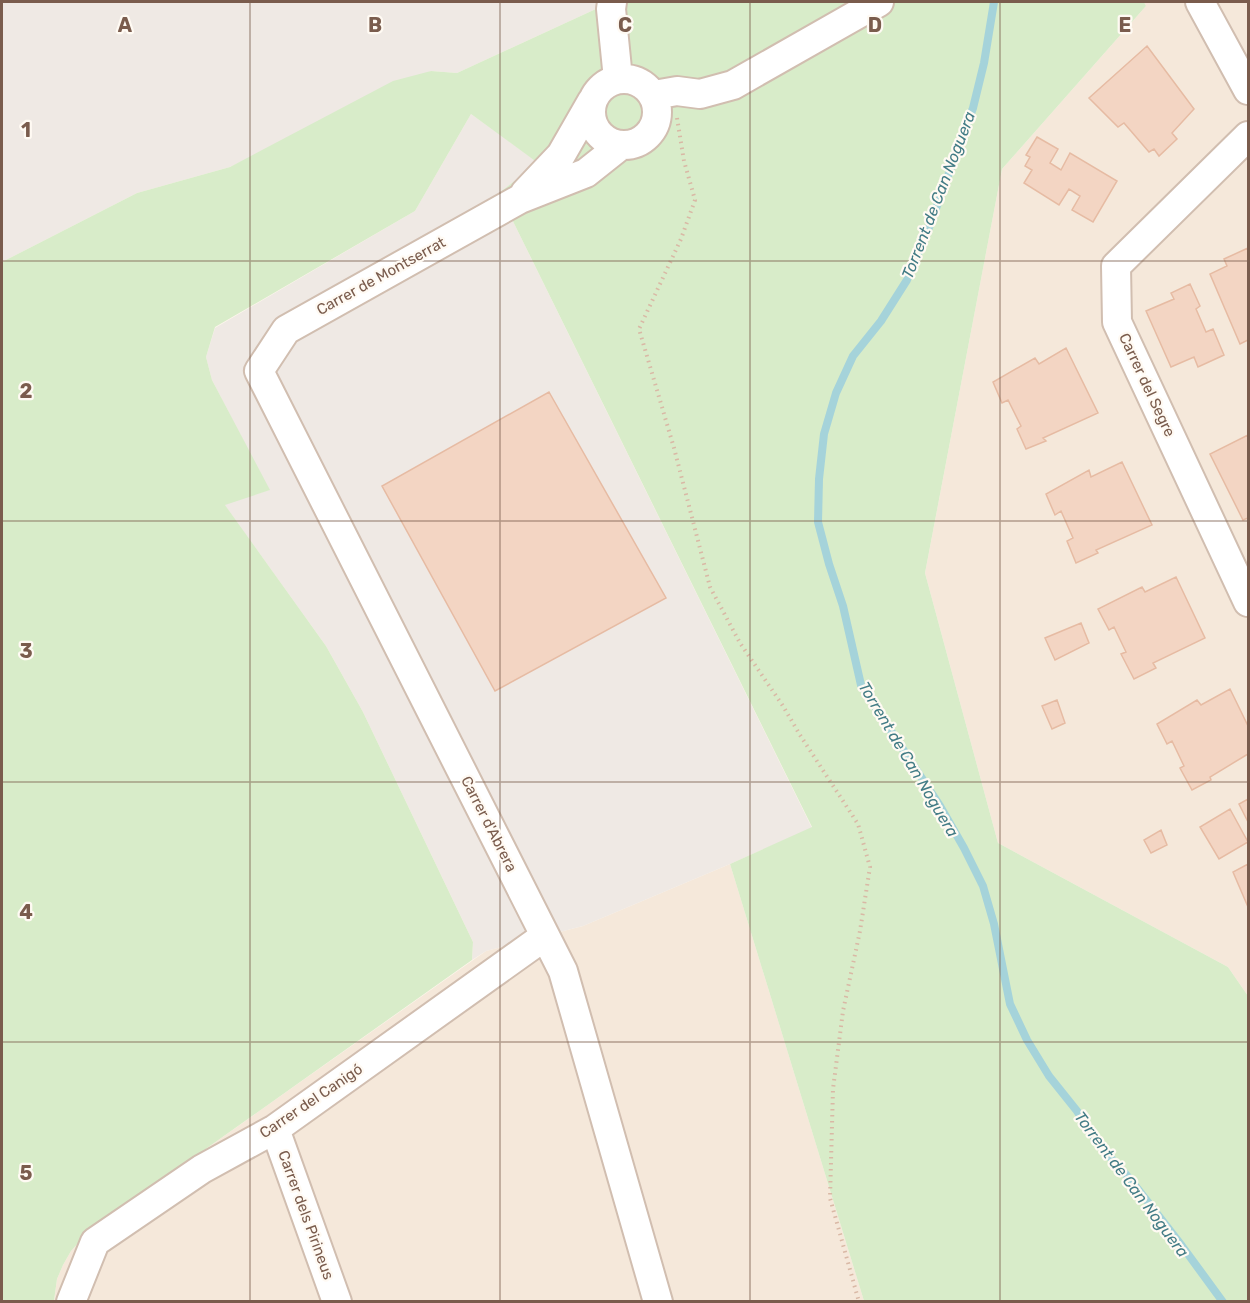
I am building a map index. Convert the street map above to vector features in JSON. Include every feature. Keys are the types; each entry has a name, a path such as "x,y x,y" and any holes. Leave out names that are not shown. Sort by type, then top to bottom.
{"street":[{"path":"612,2 618,79"},
{"path":"662,107 647,88 638,82 618,79 602,86 596,93 592,101 592,121 602,138 610,143 620,146 631,145 649,135 662,107 677,91 700,94 733,85 879,2"},
{"path":"1200,2 1247,80"},
{"name":"Carrer de Montserrat","path":"519,199 561,155 592,101"},
{"name":"Carrer del Segre","path":"1248,136 1116,266 1117,321 1248,602"},
{"name":"Carrer de Montserrat","path":"259,371 286,330 519,199 586,173 620,146"},
{"name":"Carrer d'Abrera","path":"259,371 563,971 657,1302"},
{"name":"Carrer del Canigó","path":"71,1302 95,1242 202,1169 275,1129 545,936"},
{"name":"Carrer dels Pirineus","path":"275,1129 337,1302"}],"path":[{"path":"662,107 684,161 695,200 681,239 639,329 674,448 710,587 740,643 858,824 870,867 860,931 843,1011 833,1089 830,1198 859,1302"}],"shaded area":[{"path":"2,2 611,2 457,73 431,71 230,167 137,193 2,262"},
{"path":"1144,2 1248,2 1248,996 1228,967 998,843 925,573 1002,169 1146,6"},
{"path":"471,114 539,163 499,193 812,828 583,926 486,951 472,960 473,942 363,712 326,646 224,504 269,490 212,380 206,357 215,328 415,211"},
{"path":"730,864 864,1301 54,1302 57,1279 63,1265 71,1251 90,1230 156,1188 207,1148 486,951 583,926"}],"green space":[{"path":"611,2 1144,2 1146,6 1002,169 925,573 998,843 1228,967 1248,996 1248,1301 864,1301 730,864 812,827 499,193 538,163 471,114 415,211 215,327 206,357 212,380 270,490 225,505 326,646 363,712 473,942 472,960 207,1148 156,1188 90,1230 71,1251 63,1265 57,1279 54,1301 2,1302 2,262 137,193 230,167 393,81 431,71 457,73"}],"building":[{"path":"1147,46 1194,109 1172,133 1177,139 1159,156 1154,149 1149,152 1124,123 1118,127 1089,98"},
{"path":"1037,137 1058,149 1050,163 1061,170 1070,153 1117,181 1093,222 1072,210 1080,196 1069,189 1059,205 1024,183 1032,170 1025,166 1030,157 1026,155"},
{"path":"1248,248 1248,340 1240,344 1210,274 1227,266 1224,259"},
{"path":"1190,284 1200,306 1196,309 1206,332 1213,329 1224,355 1198,367 1194,357 1171,367 1146,311 1174,299 1171,293"},
{"path":"1066,348 1098,413 1043,438 1046,441 1026,449 1017,429 1021,426 1008,400 1002,403 993,382 1035,358 1039,364"},
{"path":"549,392 666,598 495,691 382,486"},
{"path":"1248,435 1248,518 1243,520 1210,454"},
{"path":"1122,462 1152,525 1096,550 1098,553 1076,563 1067,541 1073,538 1061,511 1055,515 1046,494 1089,470 1091,477"},
{"path":"1176,577 1205,638 1153,663 1156,668 1134,679 1121,654 1126,652 1114,627 1109,630 1098,609 1142,587 1145,592"},
{"path":"1081,623 1089,643 1055,660 1045,638"},
{"path":"1230,689 1248,726 1248,754 1210,777 1211,780 1192,790 1180,768 1184,766 1172,741 1167,744 1157,724 1197,700 1201,705"},
{"path":"1057,700 1065,723 1052,729 1042,706"},
{"path":"1248,799 1248,822 1239,804"},
{"path":"1230,809 1248,842 1219,859 1200,827"},
{"path":"1161,830 1167,845 1151,853 1144,840"},
{"path":"1248,864 1248,907 1233,872"}],"waterway":[{"name":"Torrent de Can Noguera","path":"994,2 984,63 973,108 928,230 907,280 881,321 853,356 836,393 824,434 819,479 818,522 843,606 861,685 940,806 983,886 994,924 1010,1004 1027,1040 1049,1076 1077,1111 1099,1145 1130,1179 1223,1302"}]}
